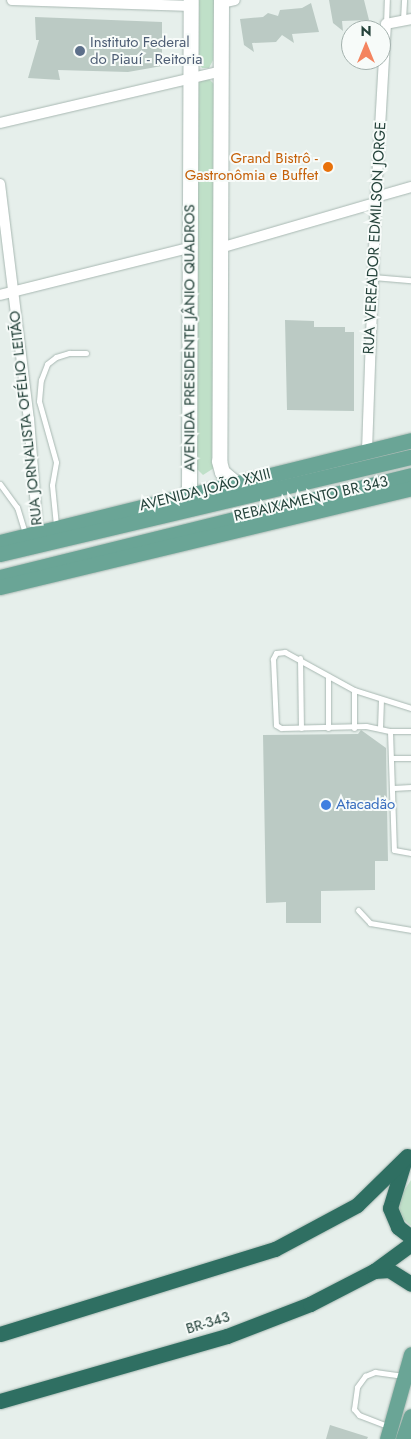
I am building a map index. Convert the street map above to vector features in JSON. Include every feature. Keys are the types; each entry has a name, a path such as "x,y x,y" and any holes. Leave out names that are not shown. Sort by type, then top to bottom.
{"highway":[{"path":"0,1334 275,1249 356,1205 410,1151"},
{"path":"410,1151 390,1208 398,1227 410,1243"},
{"name":"BR-343","path":"0,1401 228,1336 310,1304 374,1271 410,1243"},
{"path":"374,1271 389,1270 411,1284"}],"main road":[{"name":"AVENIDA JOÃO XXIII","path":"0,542 234,482 411,440"},
{"name":"REBAIXAMENTO BR 343","path":"188,510 411,457"},
{"name":"REBAIXAMENTO BR 343","path":"0,577 211,523 411,475"},
{"path":"0,587 411,488"},
{"name":"AVENIDA JOÃO XXIII","path":"0,554 188,510"},
{"path":"388,1433 411,1354"},
{"path":"404,1439 411,1416"}],"street":[{"path":"12,0 191,3"},
{"name":"AVENIDA PRESIDENTE JÂNIO QUADROS","path":"225,1 221,71 219,461 222,472 234,482"},
{"name":"AVENIDA PRESIDENTE JÂNIO QUADROS","path":"186,495 190,488 192,247 189,77 191,3"},
{"path":"391,23 407,20"},
{"name":"RUA VEREADOR EDMILSON JORGE","path":"367,451 372,277 383,70"},
{"path":"0,123 221,71"},
{"name":"RUA JORNALISTA OFÉLIO LEITÃO","path":"0,184 2,226 13,292 29,419 32,534"},
{"path":"220,248 376,200 411,187"},
{"path":"0,294 192,247"}],"lane":[{"path":"386,20 387,0"},
{"path":"404,0 407,20"},
{"path":"372,277 411,280"},
{"path":"57,528 52,485 56,462 39,401 40,380 47,364 56,357 69,353 86,353"},
{"path":"0,484 6,487 32,534"},
{"path":"411,708 354,690 300,658 285,652 276,653 273,659 276,725 301,728 380,728 390,731 411,731"},
{"path":"300,658 301,728"},
{"path":"328,676 328,728"},
{"path":"354,690 354,728"},
{"path":"380,728 381,700"},
{"path":"390,731 393,758 394,850 411,853"},
{"path":"393,758 411,758"},
{"path":"393,788 411,787"},
{"path":"358,910 370,923 411,930"},
{"path":"388,1433 359,1415 354,1409 357,1387 365,1376 376,1372 405,1376"}],"green space":[{"path":"199,0 214,0 213,60 209,68 202,68 197,61"},
{"path":"203,79 209,79 214,84 214,468 203,475 197,469 197,83"},
{"path":"411,1180 411,1226 400,1216 396,1203"}],"building":[{"path":"329,0 364,0 369,20 341,20 341,29 333,23"},
{"path":"311,3 319,32 292,34 294,43 282,35 276,42 252,43 254,52 244,45 240,19 263,17 268,13 278,16 280,10 302,8"},
{"name":"Instituto Federal do Piauí - Reitoria","path":"35,17 162,22 162,66 128,72 58,70 60,80 28,78 39,40 36,40"},
{"path":"285,320 314,321 314,327 345,327 345,332 354,332 354,411 287,410"},
{"name":"Atacadão","path":"361,730 386,748 388,861 375,861 375,890 321,891 321,923 286,923 286,902 266,903 263,735 358,734"},
{"path":"330,1425 368,1437 367,1439 326,1439"}],"place":[{"name":"Instituto Federal do Piauí - Reitoria","path":"80,51"},
{"name":"Grand Bistrô - Gastronômia e Buffet","path":"328,167"},
{"name":"Atacadão","path":"326,805"}]}
